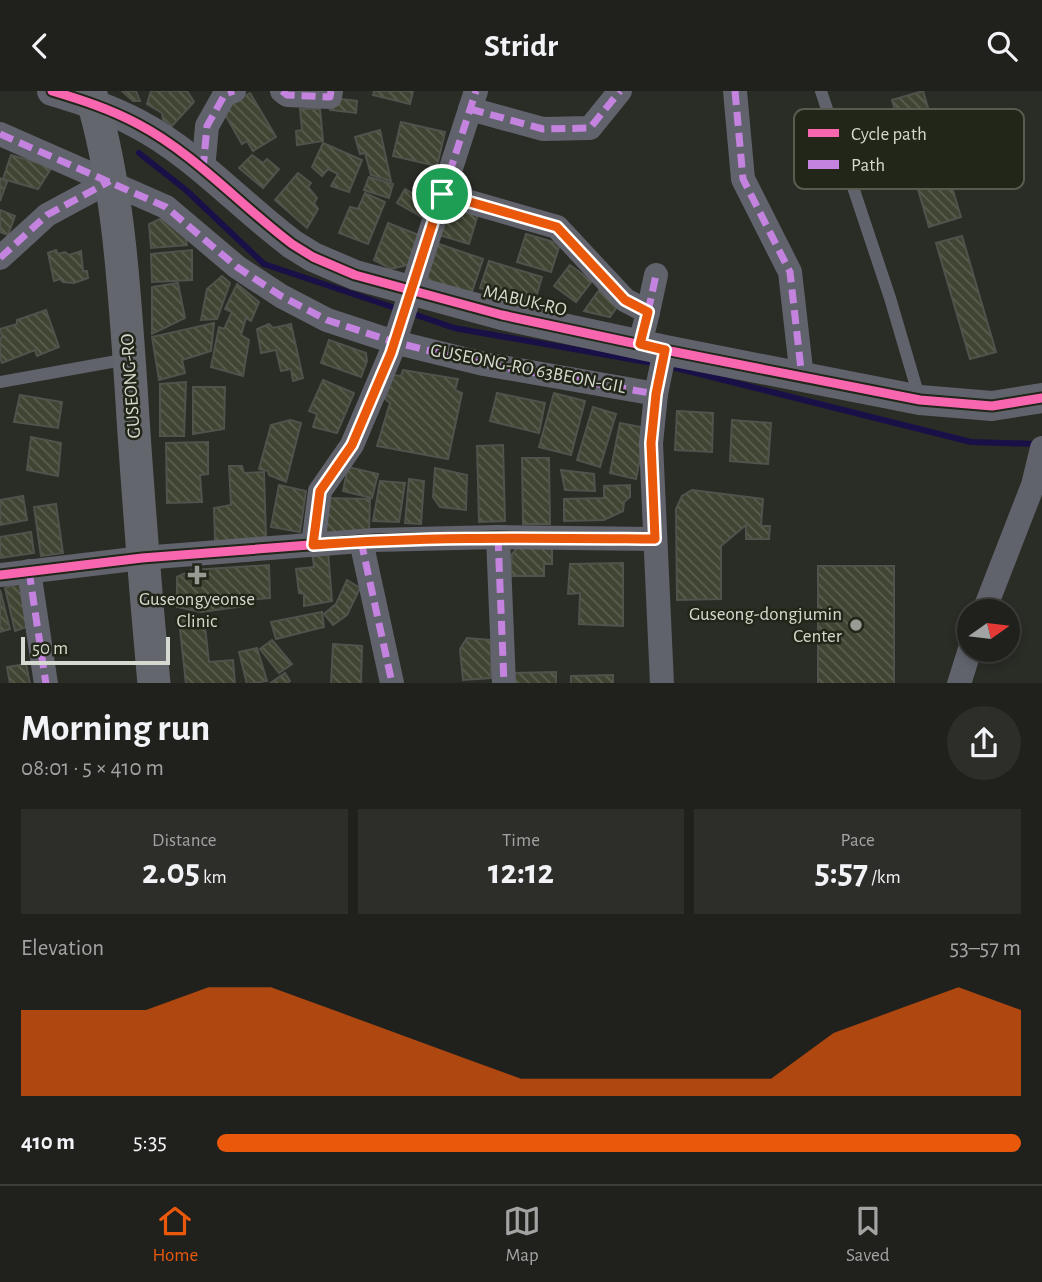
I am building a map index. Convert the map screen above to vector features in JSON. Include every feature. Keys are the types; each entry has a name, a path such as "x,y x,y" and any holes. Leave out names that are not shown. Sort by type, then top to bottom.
{"main road":[{"name":"GUSEONG-RO","path":"92,97 121,250 142,558 154,683"}],"street":[{"name":"MABUK-RO","path":"52,91 92,97 140,125 203,170 271,228 313,257 355,275 502,315 920,401 992,405 1042,398"},
{"path":"203,170 208,126 225,94 234,91"},
{"path":"282,91 287,95 330,97 331,91"},
{"path":"313,545 320,491 352,445 394,342 473,100 543,129 590,128 621,91"},
{"path":"736,91 743,179 790,272 802,378"},
{"name":"GUSEONG-RO 63BEON-GIL","path":"0,134 166,207 237,267 281,296 327,320 394,342 484,365 656,392"},
{"path":"0,258 47,215 110,181"},
{"path":"442,194 557,227 625,300 648,312"},
{"path":"656,275 648,312 656,392 651,443 662,683"},
{"path":"989,599 1033,485 1042,448"},
{"path":"0,575 142,558 361,541 498,537 655,539"},
{"path":"498,537 504,683"},
{"path":"361,541 392,683"},
{"path":"29,571 46,683"},
{"path":"959,683 966,662"}],"lane":[{"path":"821,91 827,109"},
{"path":"854,189 890,298 920,401"},
{"path":"0,382 129,358"}],"building":[{"path":"122,91 136,91 140,101 133,101"},
{"path":"151,91 187,91 194,102 172,126 163,120 162,113 147,104"},
{"path":"374,91 413,91 410,104 373,95"},
{"path":"923,91 928,109 895,109 892,100"},
{"path":"250,93 276,137 253,151 247,141 242,144 222,109"},
{"path":"332,98 357,101 356,113 330,110"},
{"path":"300,109 320,109 323,141 297,145 296,131 302,130"},
{"path":"401,122 445,132 437,166 393,156"},
{"path":"380,130 391,181 371,175 365,153 360,154 355,137"},
{"path":"323,143 362,160 349,192 331,186 338,174 328,169 322,176 312,167"},
{"path":"11,155 52,167 38,189 3,179"},
{"path":"252,155 263,163 267,159 279,169 263,188 239,168"},
{"path":"298,173 311,183 308,187 317,198 314,203 318,209 307,228 275,200"},
{"path":"369,177 393,184 389,198 364,190"},
{"path":"0,178 7,182 0,201"},
{"path":"405,189 432,204 425,219 397,203"},
{"path":"918,189 953,189 961,217 929,227"},
{"path":"365,193 385,202 368,244 339,233 350,207 358,209"},
{"path":"444,204 478,214 469,244 436,234"},
{"path":"0,210 15,216 8,235 0,232"},
{"path":"162,218 185,235 187,245 151,248 149,224"},
{"path":"388,223 419,235 408,265 391,269 374,260"},
{"path":"526,234 560,244 551,272 517,262"},
{"path":"962,236 996,352 970,359 936,243"},
{"path":"430,241 483,259 471,295 418,277"},
{"path":"56,250 58,254 65,252 69,255 81,251 83,271 87,271 88,278 74,283 60,279 54,281 48,253"},
{"path":"192,250 192,280 152,282 151,254"},
{"path":"489,261 542,277 534,304 480,288"},
{"path":"570,265 592,281 576,302 554,286"},
{"path":"222,276 230,283 217,319 201,320 207,289"},
{"path":"178,283 185,318 152,334 152,287"},
{"path":"237,284 259,302 251,321 246,318 241,335 249,340 243,376 211,367 219,327 224,329 232,312 225,309"},
{"path":"602,286 621,301 610,317 584,311"},
{"path":"46,310 59,347 37,356 35,350 2,363 0,329"},
{"path":"214,323 211,351 182,360 185,373 159,380 152,337"},
{"path":"269,324 273,328 291,324 303,378 293,381 291,369 281,371 276,350 261,353 257,329"},
{"path":"329,340 366,353 367,361 361,377 321,363"},
{"path":"403,370 458,379 455,390 462,393 448,459 377,446 390,403 385,399 394,375 401,376"},
{"path":"323,380 354,393 337,433 313,427 317,414 309,411"},
{"path":"186,382 184,436 160,436 160,384"},
{"path":"193,387 225,387 224,429 193,434"},
{"path":"497,393 545,403 539,433 490,421"},
{"path":"554,393 585,401 571,455 539,447"},
{"path":"20,395 62,402 58,428 14,422"},
{"path":"593,407 616,414 600,467 577,460"},
{"path":"677,411 713,413 712,452 675,450"},
{"path":"290,420 301,423 286,482 269,475 268,471 259,469 271,425"},
{"path":"732,420 771,423 768,464 730,461"},
{"path":"620,423 646,428 636,479 610,473"},
{"path":"31,437 61,443 58,476 27,470"},
{"path":"208,442 208,474 200,475 202,502 167,503 166,443"},
{"path":"503,445 505,521 479,522 477,446"},
{"path":"522,458 549,458 550,524 523,524"},
{"path":"229,466 242,466 244,473 264,472 266,537 215,542 214,508 231,505"},
{"path":"348,467 378,474 372,498 343,491"},
{"path":"435,468 467,475 466,510 440,507 433,497"},
{"path":"561,470 594,474 595,491 565,490"},
{"path":"409,479 424,481 421,524 405,523"},
{"path":"380,481 405,483 399,522 373,521"},
{"path":"279,485 306,491 300,532 271,527"},
{"path":"630,485 630,497 624,502 623,511 604,520 564,521 564,499 604,498 604,486"},
{"path":"692,490 763,499 761,526 770,526 769,539 746,539 746,525 721,546 721,599 677,600 676,509 682,496"},
{"path":"23,496 27,520 0,525 0,500"},
{"path":"324,498 370,499 369,532 322,534"},
{"path":"56,504 63,553 41,556 34,507"},
{"path":"31,532 34,553 0,558 0,537"},
{"path":"552,544 552,564 544,564 544,576 510,576 512,554 520,545"},
{"path":"328,551 332,601 304,606 304,594 299,593 296,569 314,567 312,552"},
{"path":"623,563 623,626 579,624 580,593 568,594 570,564"},
{"path":"269,565 270,598 245,600 246,606 201,612 177,607 177,577 192,570"},
{"name":"Guseong-dongjumin Center","path":"818,566 894,566 894,683 818,683"},
{"path":"347,580 360,588 347,615 333,625 324,614 336,604"},
{"path":"20,583 29,626 15,631 5,588"},
{"path":"0,590 10,629 0,632"},
{"path":"322,612 324,627 276,639 271,622"},
{"path":"204,618 209,662 233,660 235,683 186,683 179,620"},
{"path":"467,638 491,640 491,678 463,680 460,649"},
{"path":"272,640 292,664 279,673 260,649"},
{"path":"333,644 362,646 361,683 331,683"},
{"path":"257,648 267,681 247,683 239,652"},
{"path":"26,664 30,683 10,683 7,667"},
{"path":"556,672 556,683 512,683 512,673"},
{"path":"285,673 290,681 287,683 270,683"},
{"path":"613,675 613,683 571,683 571,676"}],"waterway":[{"path":"139,153 186,190 264,264 398,309"},
{"path":"408,312 454,328 658,364"},
{"path":"668,366 971,442 1037,444"}],"marked path":[{"path":"203,170 207,126 225,94 234,91"},
{"path":"282,91 287,95 330,97 331,91"},
{"path":"313,545 320,491 352,445 391,353 476,91"},
{"path":"470,109 543,129 590,128 620,91"},
{"path":"735,91 743,179 790,272 802,378"},
{"path":"0,134 166,207 237,267 281,296 327,320 394,342 484,364 656,394"},
{"path":"0,258 47,215 110,181"},
{"path":"442,194 557,227 625,300 648,312 640,344"},
{"path":"648,312 656,275"},
{"path":"498,537 504,683"},
{"path":"361,541 392,683"},
{"path":"29,571 46,683"}],"cycle path":[{"path":"52,91 117,114 159,136 292,244 313,257 355,275 502,315 920,400 992,406 1042,398"},
{"path":"0,575 142,558 374,540 498,537 655,539"}],"place":[{"name":"Guseongyeonse Clinic","path":"197,575"},
{"name":"Guseong-dongjumin Center","path":"856,625"}],"route":[{"path":"442,194 557,227 625,300 648,312 640,344 665,350 656,394 651,443 655,539 498,537 374,540 313,545 320,491 352,445 391,353 442,194"}]}
